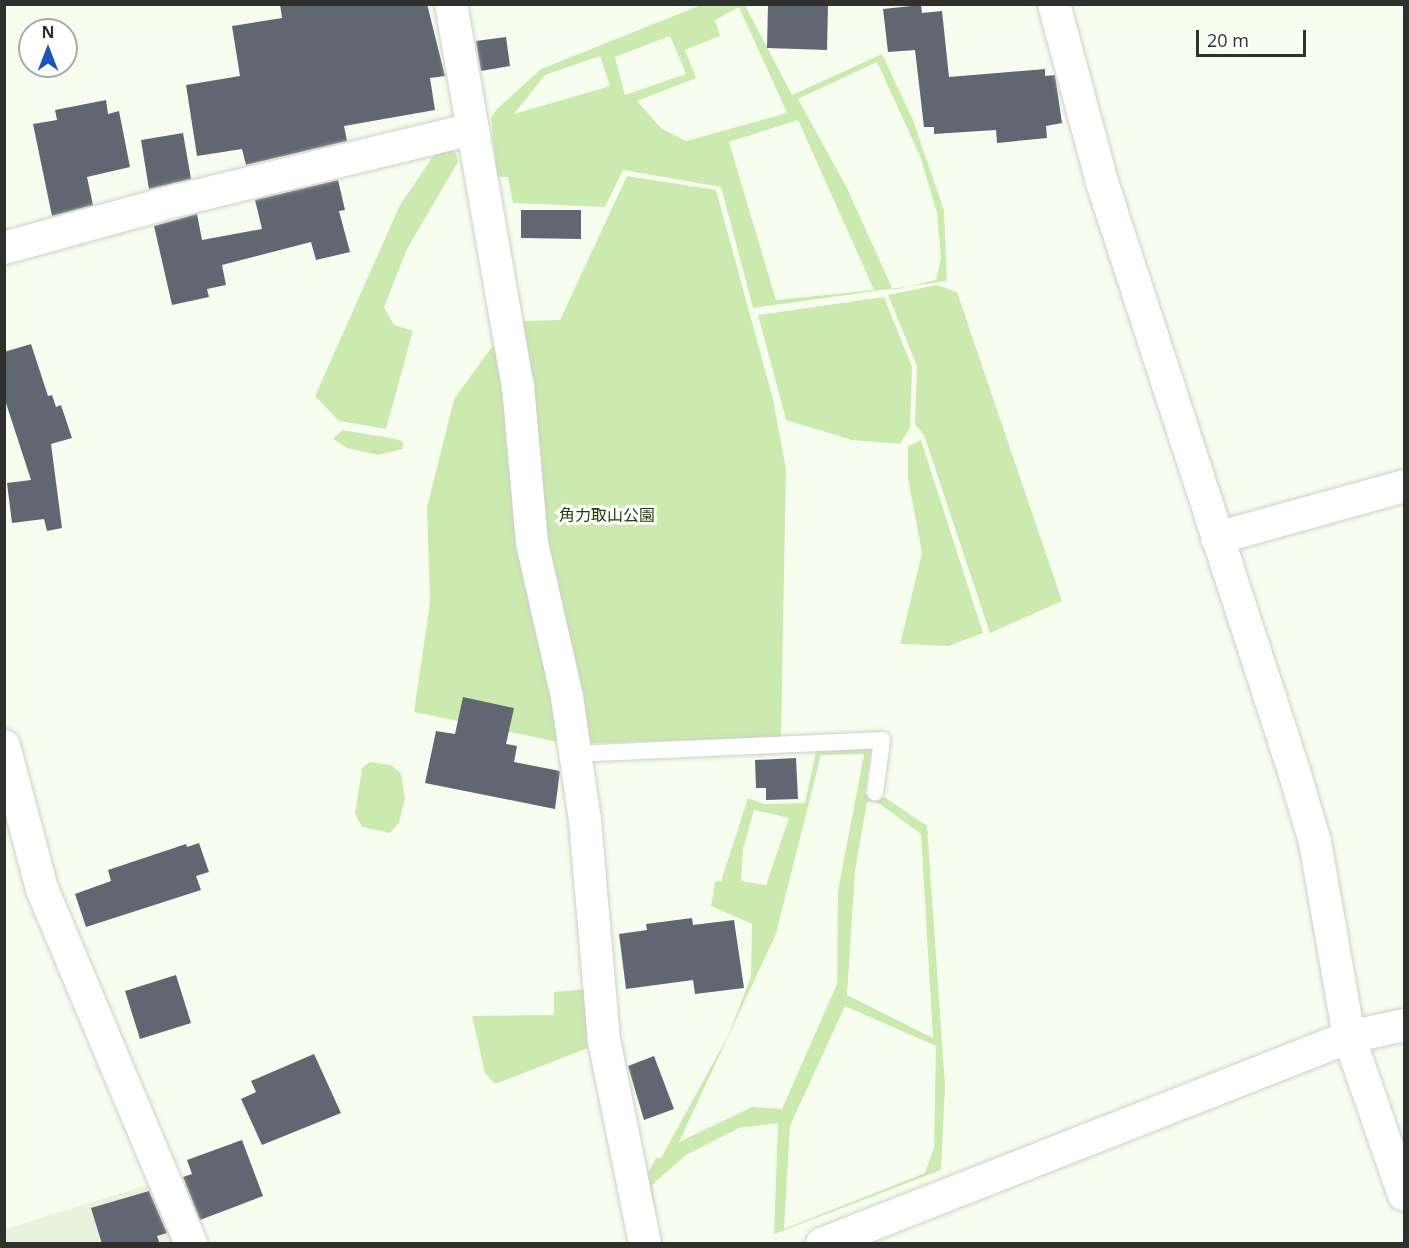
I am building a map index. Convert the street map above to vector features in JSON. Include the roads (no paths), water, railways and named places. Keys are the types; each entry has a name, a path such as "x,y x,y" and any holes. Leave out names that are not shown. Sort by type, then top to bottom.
{"street":[{"path":"451,4 518,386 532,543 567,697 576,754 604,1040 645,1244"},
{"path":"1054,4 1103,185 1315,842 1349,1037 1404,1194"},
{"path":"4,249 175,201 472,129"},
{"path":"1217,538 1404,486"},
{"path":"4,746 42,888 191,1244"},
{"path":"822,1244 1349,1037 1404,1025"}],"lane":[{"path":"576,754 882,740 875,793"}],"park label":[{"name":"角力取山公園","path":"607,515"}]}
